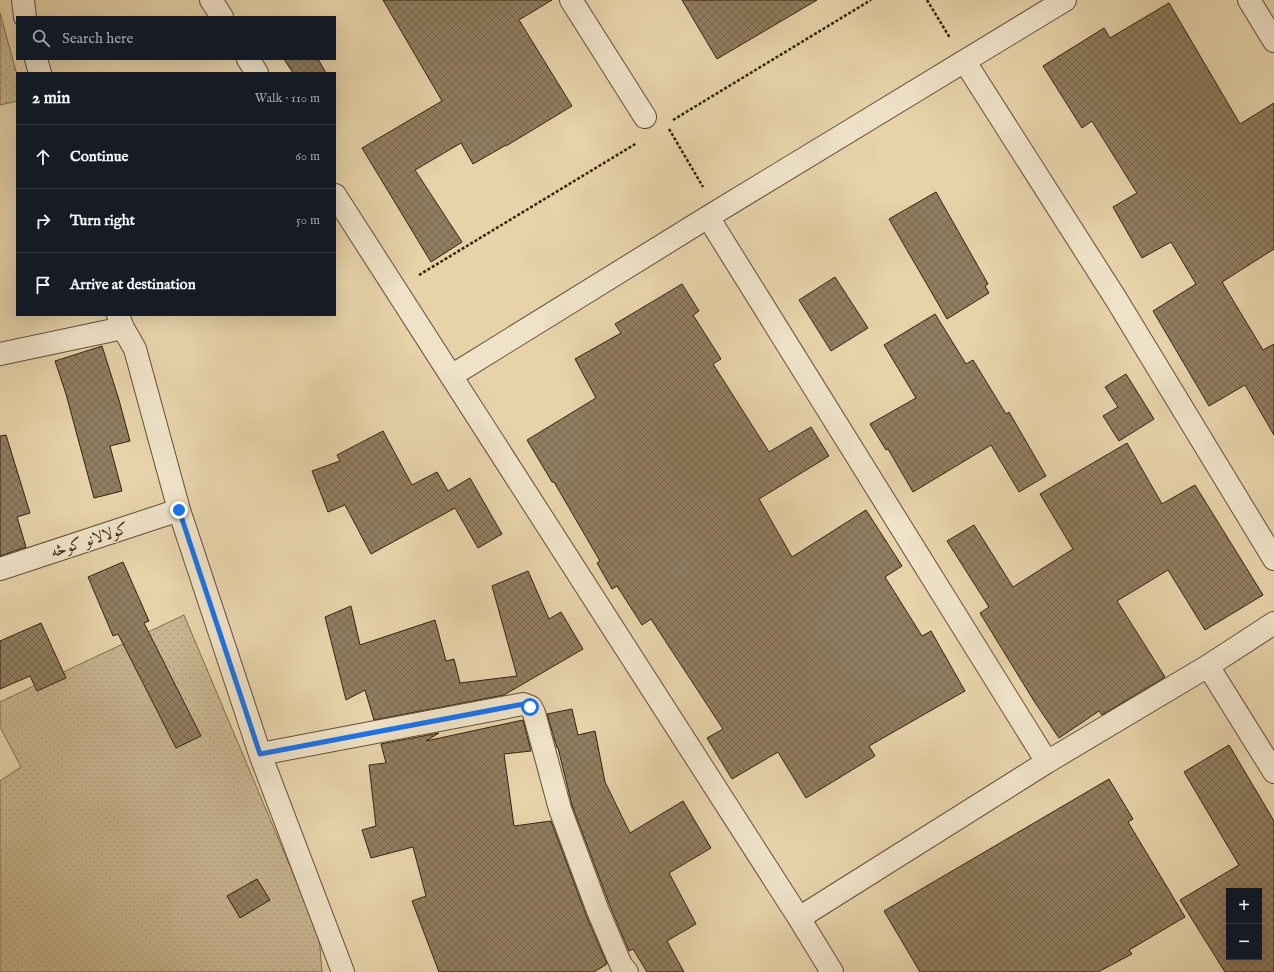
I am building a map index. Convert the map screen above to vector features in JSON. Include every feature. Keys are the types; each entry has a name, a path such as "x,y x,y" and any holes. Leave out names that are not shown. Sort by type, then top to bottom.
{"street":[{"path":"23,0 25,16"},
{"path":"211,0 221,16"},
{"path":"571,0 645,117"},
{"path":"451,376 708,217 1065,0"},
{"path":"1249,0 1274,41"},
{"path":"36,60 40,72"},
{"path":"249,60 256,72"},
{"path":"965,62 1116,298 1274,559"},
{"path":"336,197 799,918 832,972"},
{"path":"708,217 1047,762"},
{"path":"0,354 121,321 134,349 179,510 260,754 343,972"},
{"name":"کولالانو کوڅه","path":"0,569 179,510"},
{"path":"799,918 1047,762 1208,666 1274,623"},
{"path":"1208,666 1274,772"},
{"path":"260,754 524,704 530,707 534,713 560,809 598,911 621,965 627,972"}],"path":[{"path":"673,120 871,0"},
{"path":"927,0 951,39 944,43"},
{"path":"666,125 705,191"},
{"path":"417,276 639,141"}],"shaded area":[{"path":"0,13 16,72 16,101 0,105"},
{"path":"184,615 319,935 322,972 0,972 0,781 21,767 0,727 0,702"}],"building":[{"path":"383,0 552,0 519,20 572,106 473,164 461,143 415,170 462,242 431,262 362,148 442,101"},
{"path":"682,0 817,0 717,59"},
{"path":"1169,3 1240,124 1274,103 1274,249 1222,282 1263,350 1274,344 1274,435 1245,385 1209,406 1153,311 1196,284 1171,242 1142,258 1113,207 1137,193 1092,121 1082,128 1043,66 1104,28 1110,38"},
{"path":"285,60 319,60 325,72 292,72"},
{"path":"936,192 988,284 985,286 989,293 947,319 889,219"},
{"path":"835,277 868,328 831,351 799,300"},
{"path":"682,284 699,311 693,315 721,359 713,364 769,452 811,427 829,456 759,499 792,557 866,510 902,566 885,577 922,636 931,631 965,691 869,746 875,756 806,798 778,752 732,779 707,738 723,729 651,619 642,625 617,586 612,589 597,563 600,561 554,482 552,482 527,440 596,398 575,359 621,333 615,324"},
{"path":"935,314 966,364 973,360 1006,414 1009,412 1046,476 1019,492 991,445 913,492 888,449 886,450 870,424 916,398 884,345"},
{"path":"102,346 130,441 110,446 122,491 94,498 66,394 55,361"},
{"path":"1126,374 1154,419 1119,441 1103,416 1118,407 1105,387"},
{"path":"383,431 412,485 437,472 448,491 470,478 502,534 478,548 455,508 371,554 345,505 328,512 312,471 340,461 337,455"},
{"path":"6,435 30,513 17,517 26,547 0,556 0,436"},
{"path":"1127,443 1162,504 1195,485 1263,595 1205,630 1168,570 1117,601 1165,677 1102,715 1099,711 1059,738 1034,701 980,613 989,607 947,541 974,525 1013,587 1073,549 1040,494"},
{"path":"123,562 149,621 144,623 201,736 176,748 118,634 113,636 88,577"},
{"path":"528,571 549,619 561,612 583,649 504,695 374,720 365,690 346,700 325,617 351,606 360,645 435,620 446,661 454,659 460,683 517,676 492,586"},
{"path":"41,623 66,678 37,691 30,676 0,689 0,641"},
{"path":"572,709 578,735 595,731 605,782 630,833 683,801 711,848 669,873 696,924 667,941 684,972 647,972 633,949 629,951 610,906 572,805 558,748 547,714"},
{"path":"523,720 531,751 504,754 514,826 551,821 586,915 607,964 594,972 439,972 412,901 426,896 413,847 371,858 362,830 376,826 369,765 386,763 381,744 439,733 426,741"},
{"path":"1229,745 1274,821 1274,972 1225,972 1180,900 1239,865 1184,772"},
{"path":"1109,779 1133,819 1128,822 1185,917 1129,950 1132,954 1098,972 920,972 884,911"},
{"path":"257,879 270,900 240,918 227,896"}],"route":[{"path":"179,510 260,754 524,704 530,707"}]}
